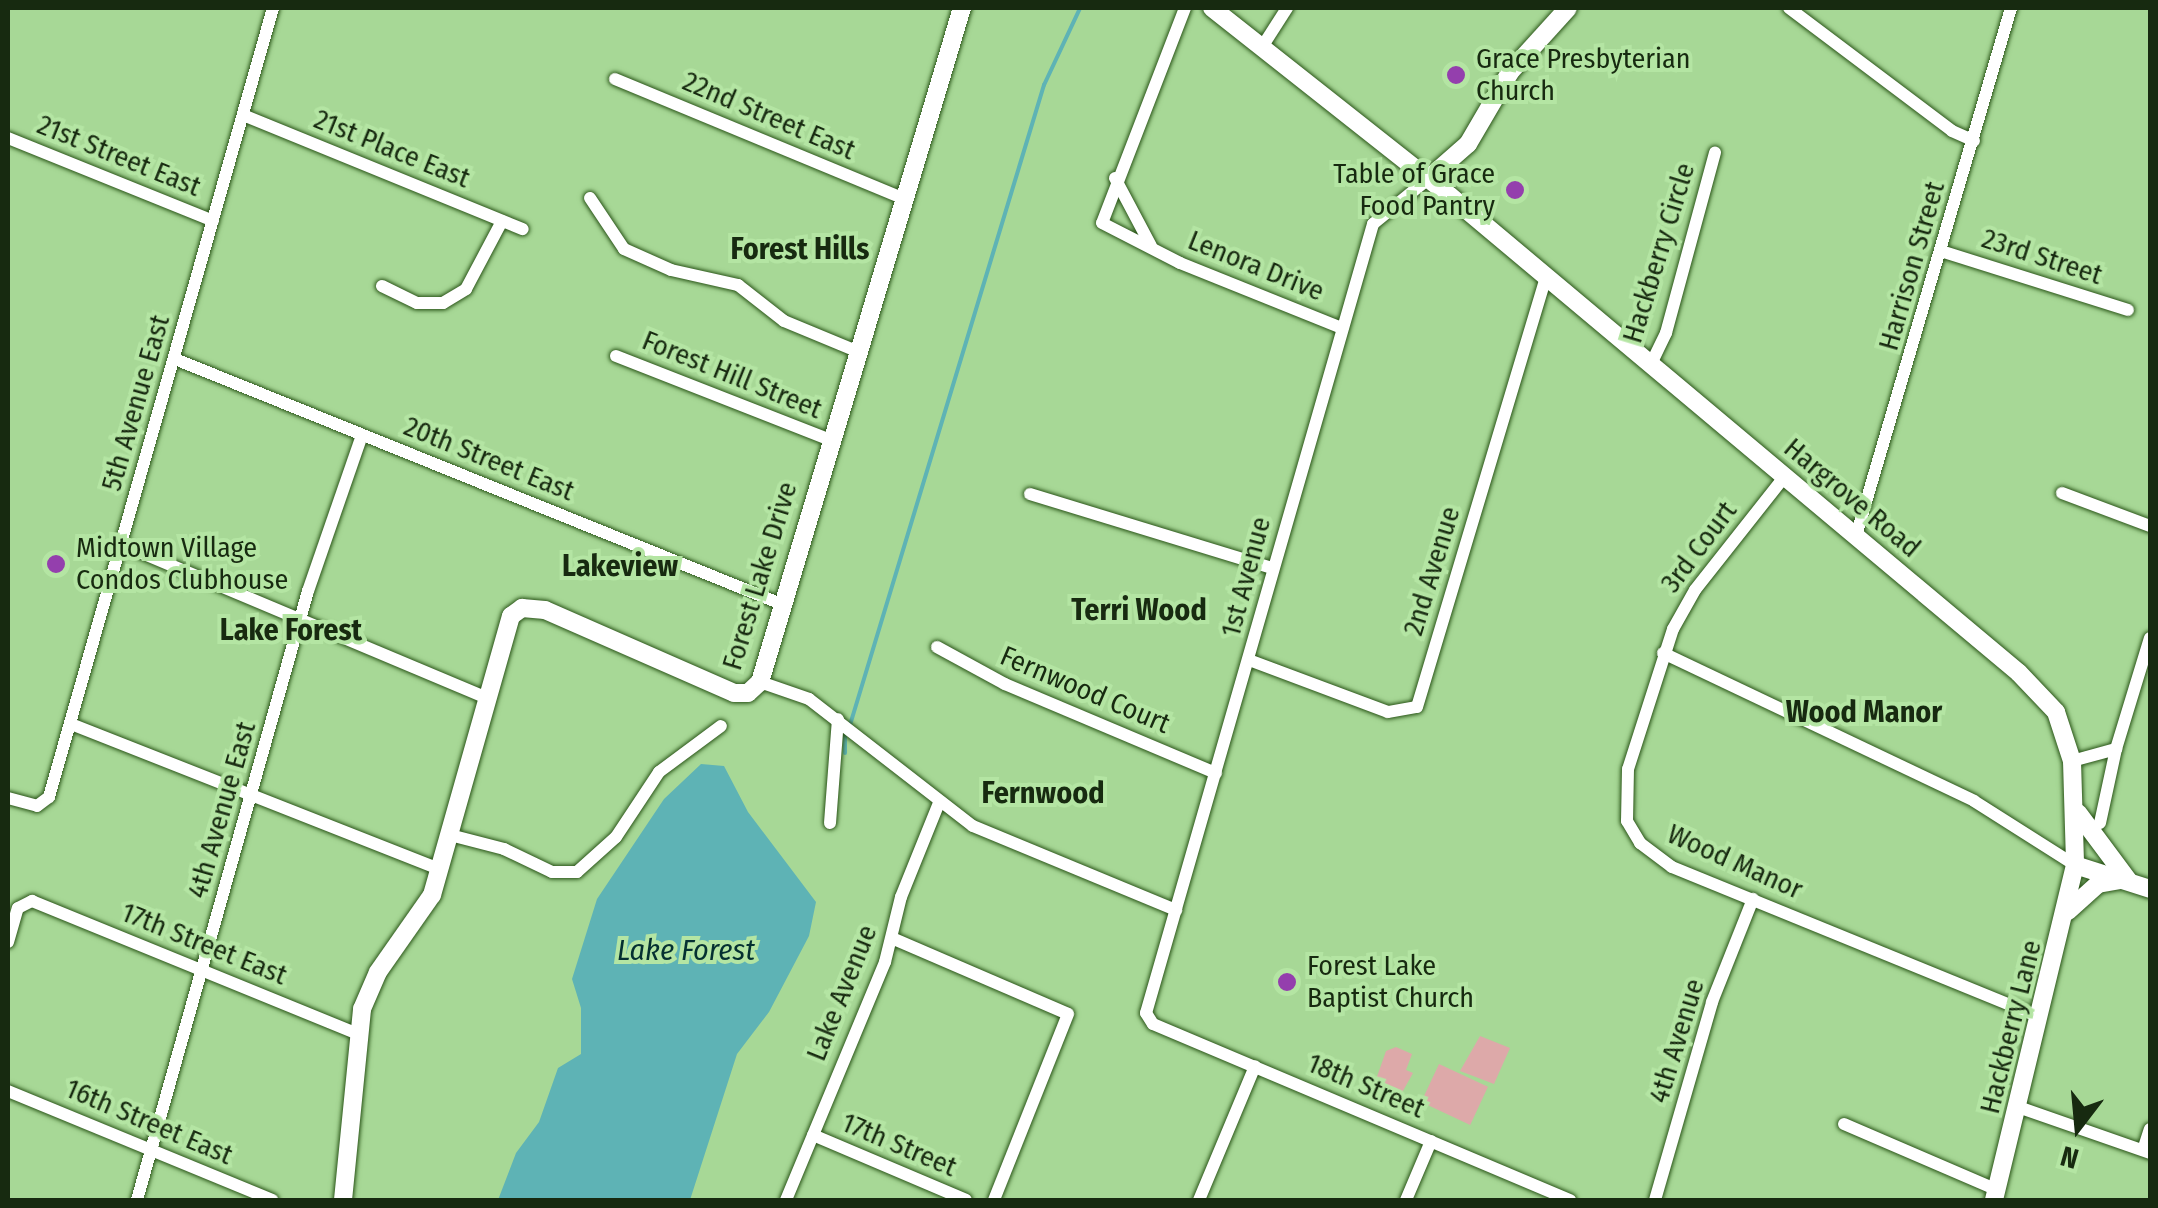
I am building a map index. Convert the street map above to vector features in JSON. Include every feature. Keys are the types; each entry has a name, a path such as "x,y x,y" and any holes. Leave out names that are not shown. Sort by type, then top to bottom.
{"main road":[{"name":"Forest Lake Drive","path":"343,1200 356,1033 378,972 418,918 440,869 511,616 534,607 734,693 748,694 760,682 962,8"},
{"name":"Hargrove Road","path":"1212,8 1264,44 1428,179 2039,692 2064,726 2072,761 2075,864"},
{"path":"1428,179 1468,144 1510,72 1568,8"},
{"path":"2076,808 2128,880"},
{"path":"2075,864 2150,889"},
{"name":"Hackberry Lane","path":"1996,1195 2020,1108 2038,1016 2068,911 2075,864"},
{"path":"2068,911 2098,884 2128,880"}],"street":[{"name":"5th Avenue East","path":"8,798 37,806 48,796 123,545 273,8"},
{"name":"Lenora Drive","path":"1185,8 1114,178 1102,223 1342,328"},
{"path":"1264,44 1286,8"},
{"path":"1789,8 1974,140"},
{"name":"Harrison Street","path":"1856,536 2011,8"},
{"name":"22nd Street East","path":"615,80 904,200"},
{"name":"21st Place East","path":"243,115 523,228"},
{"name":"21st Street East","path":"8,138 213,220"},
{"name":"Hackberry Circle","path":"1650,366 1666,332 1714,153"},
{"name":"Lenora Drive","path":"1114,178 1152,248"},
{"name":"1st Avenue","path":"1146,1013 1373,224 1428,179"},
{"path":"590,198 624,249 672,270 738,285 784,322 858,352"},
{"path":"382,286 416,303 443,303 466,289 502,221"},
{"name":"23rd Street","path":"1942,251 2128,310"},
{"name":"2nd Avenue","path":"1249,660 1388,712 1417,707 1546,278"},
{"name":"Forest Hill Street","path":"616,356 830,440"},
{"name":"20th Street East","path":"175,359 784,606"},
{"name":"4th Avenue East","path":"137,1200 301,619 362,436"},
{"name":"3rd Court","path":"1663,653 1694,590 1784,476"},
{"path":"2062,493 2150,526"},
{"path":"1030,494 1272,568"},
{"path":"123,545 487,698"},
{"path":"2100,823 2116,749 2150,638"},
{"name":"Fernwood Court","path":"937,647 1005,684 1216,773"},
{"path":"1663,653 1974,802 2075,864"},
{"name":"Wood Manor","path":"1663,653 1625,782 1626,820 1660,860 2038,1016"},
{"path":"760,682 809,700 838,719 940,804 985,832 1176,910"},
{"path":"830,823 838,719"},
{"path":"71,724 440,869"},
{"path":"450,835 504,849 552,872 577,872 616,837 659,772 721,726"},
{"path":"2072,761 2116,749"},
{"name":"Lake Avenue","path":"786,1200 894,939 901,897 940,804"},
{"name":"4th Avenue","path":"1655,1200 1712,1002 1752,899"},
{"name":"17th Street East","path":"8,942 18,908 32,901 356,1033"},
{"path":"894,939 1068,1014 994,1200"},
{"name":"18th Street","path":"1146,1013 1153,1024 1570,1200"},
{"path":"1200,1200 1255,1066"},
{"name":"16th Street East","path":"8,1091 272,1200"},
{"path":"2020,1108 2147,1151 2150,1129"},
{"path":"1844,1124 1996,1195"},
{"name":"17th Street","path":"813,1135 966,1200"},
{"path":"1406,1200 1431,1140"}],"shaded area":[{"path":"1480,1036 1510,1048 1494,1084 1460,1071"},
{"path":"1396,1047 1412,1054 1406,1070 1413,1073 1399,1098 1373,1088 1386,1051"},
{"path":"1439,1064 1488,1087 1470,1125 1421,1102"}],"water":[{"name":"Lake Forest","path":"701,764 724,766 748,812 816,902 809,936 769,1012 737,1054 690,1200 498,1200 516,1153 539,1122 558,1068 581,1054 581,1008 572,979 597,899 664,799"}],"waterway":[{"path":"872,8 895,8"},
{"path":"850,725 1044,85 1080,8"},
{"path":"845,733 845,753"}],"place":[{"name":"Grace Presbyterian Church","path":"1456,75"},
{"name":"Table of Grace Food Pantry","path":"1515,190"},
{"name":"Midtown Village Condos Clubhouse","path":"56,564"},
{"name":"Forest Lake Baptist Church","path":"1287,982"}],"district":[{"name":"Forest Hills","path":"800,249"},
{"name":"Lakeview","path":"620,566"},
{"name":"Terri Wood","path":"1139,610"},
{"name":"Lake Forest","path":"291,630"},
{"name":"Wood Manor","path":"1864,712"},
{"name":"Fernwood","path":"1043,793"}]}
